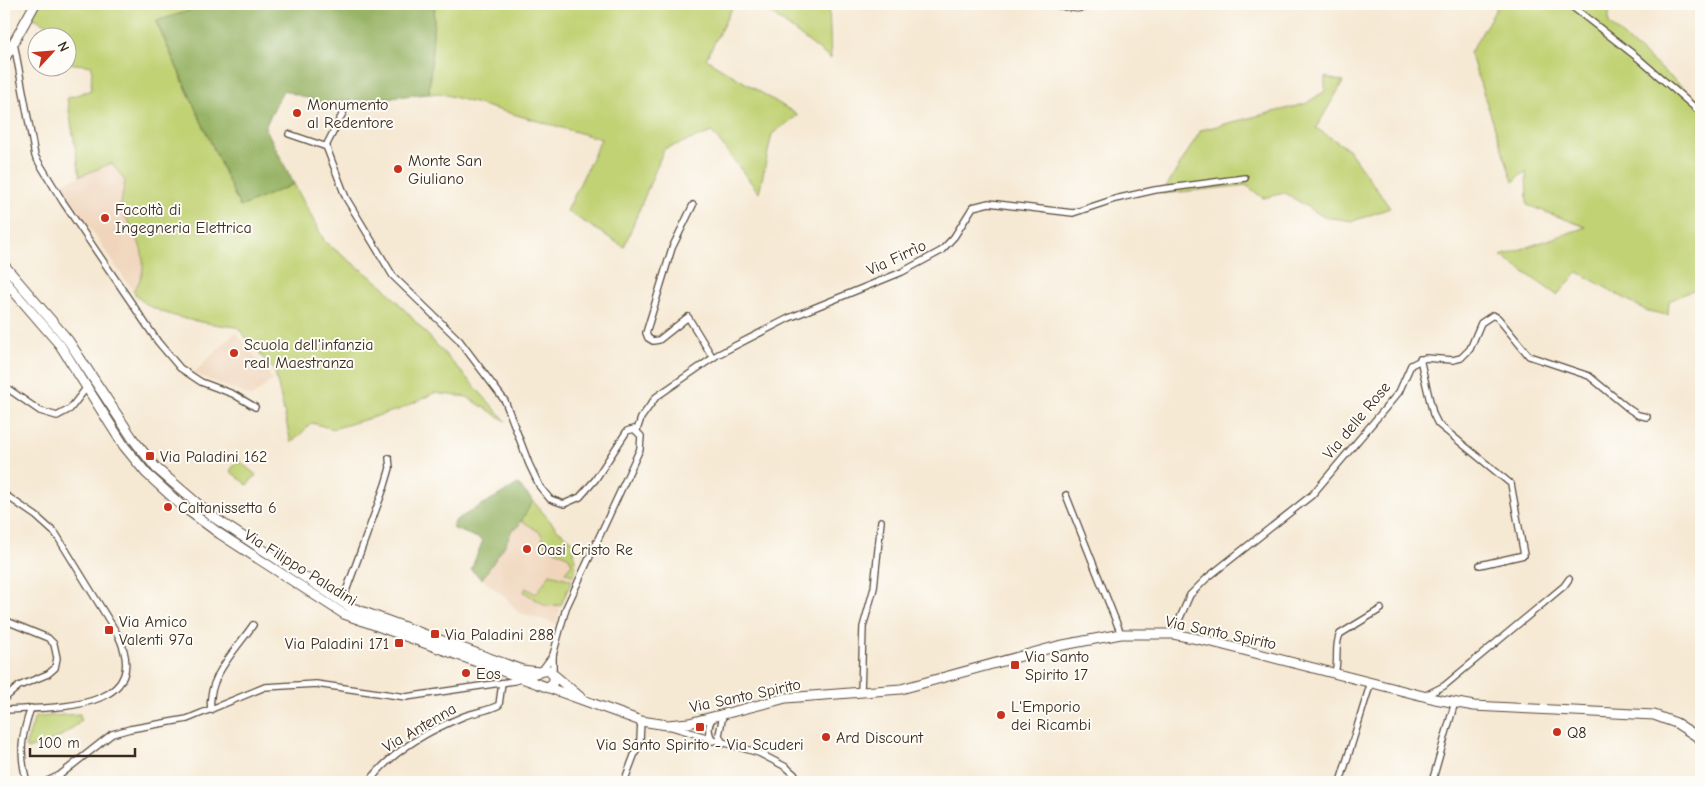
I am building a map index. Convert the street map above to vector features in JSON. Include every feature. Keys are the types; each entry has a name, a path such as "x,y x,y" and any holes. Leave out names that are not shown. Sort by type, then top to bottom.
{"main road":[{"path":"4,60 35,4"},
{"path":"1058,4 1077,7 1094,4"},
{"name":"Via Filippo Paladini","path":"4,265 68,340 133,439 165,477 213,517 350,607 522,670 540,672"},
{"name":"Via Filippo Paladini","path":"4,280 60,345 124,446 146,473 182,506 220,534 344,614 522,680 586,701"},
{"name":"Via Santo Spirito","path":"586,701 641,721 666,725 713,718 786,698 901,689 1058,646 1121,634 1173,634 1455,702 1492,707 1654,715 1676,723 1701,739"},
{"path":"554,674 552,684 544,687 538,682 540,672 548,670 554,674 586,701"}],"street":[{"path":"1569,4 1638,58 1701,112"},
{"path":"14,41 35,156 64,202 158,342 180,368 202,382 233,394 255,407"},
{"path":"45,782 60,775 112,734 188,719 265,687 316,684 406,698 522,680 540,672 553,655 571,597 640,449 642,440 637,430 631,429 624,434 595,480 580,497 564,504 550,499 540,487 529,464 513,418 495,385 459,340 393,276 346,198 327,148 345,109"},
{"path":"289,134 327,148"},
{"name":"Via Firrìo","path":"637,430 642,418 656,397 714,358 789,318 902,272 941,251 954,237 973,207 983,204 1073,213 1115,199 1155,190 1245,178"},
{"path":"693,205 672,248 646,334 653,341 658,340 688,317 714,358"},
{"path":"1480,565 1524,556 1514,491 1505,478 1438,424 1433,414 1420,359 1461,358 1470,350 1478,326 1493,315 1502,322 1529,356 1589,376 1629,409 1647,417"},
{"name":"Via delle Rose","path":"1173,634 1190,595 1207,578 1312,494 1399,392 1411,365 1420,359"},
{"path":"4,386 40,411 57,416 70,409 87,387"},
{"path":"342,602 385,485 390,468 388,458"},
{"path":"4,494 40,519 56,534 118,635 124,651 124,671 121,680 109,695 93,702 4,710"},
{"path":"1066,495 1121,634"},
{"path":"861,693 862,627 874,588 881,521"},
{"path":"1424,696 1444,686 1564,586 1569,578"},
{"path":"1335,673 1338,662 1337,640 1340,634 1381,608"},
{"path":"4,620 48,638 54,644 58,658 55,668 48,674 19,686 4,698"},
{"path":"211,710 209,699 214,680 253,625"},
{"path":"553,655 554,674"},
{"path":"1340,782 1371,682"},
{"name":"Via Antenna","path":"368,782 386,761 439,728 461,717 498,704 502,683"},
{"path":"1432,782 1455,702"},
{"path":"27,782 20,752 25,724 31,708"},
{"path":"723,715 719,735 723,744"},
{"path":"713,718 709,726 710,736 714,741"},
{"path":"624,782 640,740 641,721"},
{"path":"666,725 723,744 759,753 786,767 803,782"}],"shaded area":[{"name":"Facoltà di Ingegneria Elettrica","path":"113,163 125,181 120,209 133,228 142,252 144,270 142,281 133,291 60,184"},
{"name":"Scuola dell'infanzia real Maestranza","path":"236,332 273,380 251,397 194,373"},
{"name":"Oasi Cristo Re","path":"518,484 558,530 573,541 576,567 561,605 557,624 518,612 504,596 471,570 483,540 452,528 456,520"}],"green space":[{"path":"37,4 211,4 156,22 240,207 294,184 325,242 383,286 506,421 467,397 434,393 401,409 333,429 312,423 291,443 275,372 237,327 211,324 165,313 141,300 133,291 143,271 143,260 137,239 120,209 125,181 112,163 80,176 67,98 91,90 92,66 78,64 78,28 53,28 30,16"},
{"path":"211,4 435,4 429,94 322,103 283,90 265,127 294,184 240,207 156,21"},
{"path":"435,4 734,4 706,59 798,115 772,134 759,193 712,132 664,149 624,247 567,211 601,139 439,93 429,94"},
{"path":"759,4 829,4 831,59"},
{"path":"1499,4 1615,4 1609,10 1609,24 1701,103 1701,291 1697,288 1669,301 1668,315 1647,311 1578,272 1557,295 1501,256 1586,227 1527,205 1526,171 1513,182 1470,53"},
{"path":"1325,77 1343,82 1316,128 1348,149 1390,208 1353,221 1324,217 1285,193 1263,198 1246,185 1162,194 1201,130 1305,104 1325,91"},
{"path":"238,460 256,475 247,485 230,471"},
{"path":"518,484 533,501 517,528 513,528 505,545 482,579 471,570 483,540 452,528 456,520"},
{"path":"533,501 558,530 573,541 576,567 574,576 565,572 572,564 569,557 545,545 541,533 521,520"},
{"path":"550,574 572,580 561,605 546,606 524,592 526,588 536,594"},
{"path":"80,714 81,720 79,723 60,737 28,749 25,747 35,717"}],"place":[{"name":"Monumento al Redentore","path":"297,113"},
{"name":"Monte San Giuliano","path":"398,169"},
{"name":"Facoltà di Ingegneria Elettrica","path":"105,218"},
{"name":"Scuola dell'infanzia real Maestranza","path":"234,353"},
{"name":"Via Paladini 162","path":"150,456"},
{"name":"Caltanissetta 6","path":"168,507"},
{"name":"Oasi Cristo Re","path":"527,549"},
{"name":"Via Amico Valenti 97a","path":"109,630"},
{"name":"Via Paladini 288","path":"435,634"},
{"name":"Via Paladini 171","path":"399,643"},
{"name":"Via Santo Spirito 17","path":"1015,665"},
{"name":"Eos","path":"466,673"},
{"name":"L'Emporio dei Ricambi","path":"1001,715"},
{"name":"Via Santo Spirito - Via Scuderi","path":"700,727"},
{"name":"Q8","path":"1557,732"},
{"name":"Ard Discount","path":"826,737"}]}
